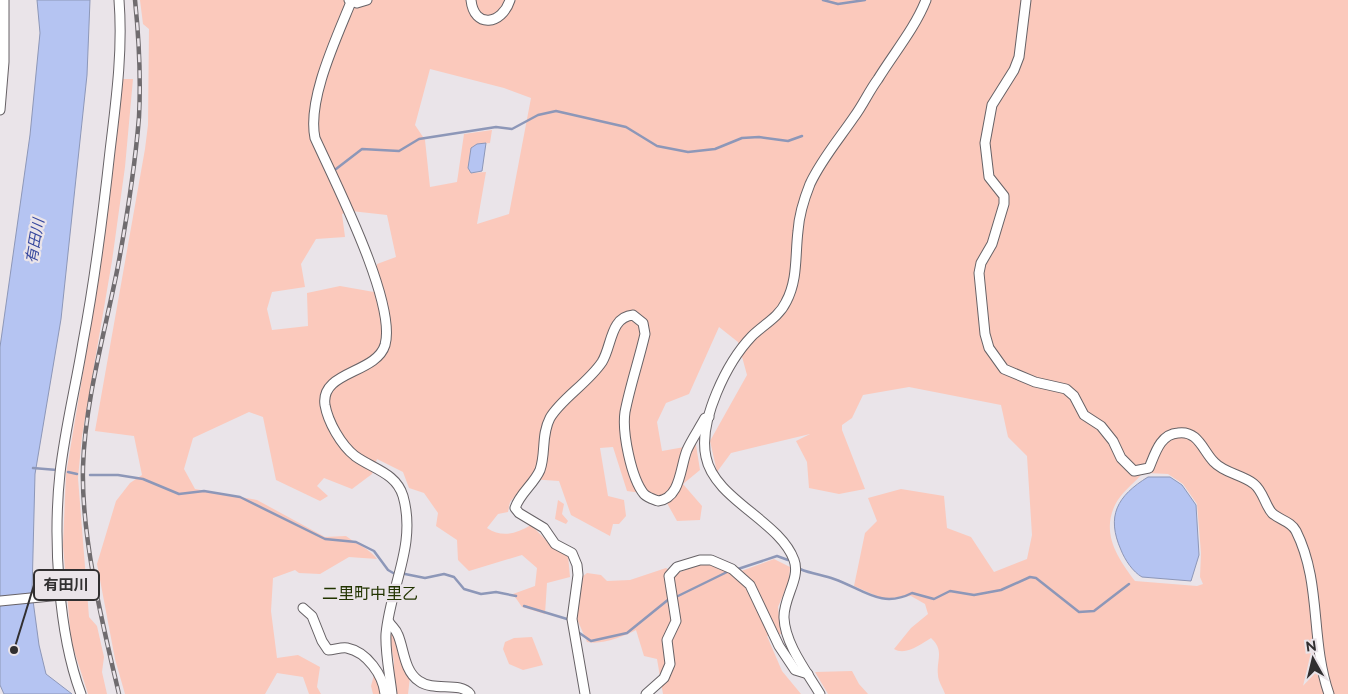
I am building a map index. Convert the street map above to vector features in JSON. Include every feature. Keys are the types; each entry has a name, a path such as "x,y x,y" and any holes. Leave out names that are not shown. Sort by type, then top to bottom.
{"street":[{"path":"0,110 4,62 4,0"},
{"path":"80,694 68,648 61,594 58,506 60,472 94,279 101,225 118,78 119,0"},
{"path":"367,0 350,1 322,82 314,110 313,128 315,138 357,229 372,270 384,314 386,344 381,353 372,362 334,382 325,395 325,406 332,424 346,447 356,456 382,470 395,481 403,494 408,534 386,636 392,694"},
{"path":"471,0 472,10 477,16 484,20 493,20 502,16 510,0"},
{"path":"820,694 788,638 784,619 785,604 796,574 795,561 788,547 776,534 751,513 711,472 706,458 704,442 710,417 732,360 753,336 778,314 791,292 799,222 810,185 905,38 926,0"},
{"path":"1026,0 1026,20 1019,57 1014,70 992,105 984,143 989,177 1004,196 1004,204 992,244 982,264 980,273 980,294 989,348 1004,369 1035,382 1066,389 1074,396 1084,415 1101,426 1113,441 1121,458 1134,471 1148,468 1158,446 1165,437 1179,432 1193,436 1201,442 1215,463 1256,485 1273,514 1296,529 1310,569 1314,591 1315,627 1320,668 1329,694"},
{"path":"585,694 572,619 578,574 577,565 572,553 555,544 544,528 519,513 515,508 517,500 540,470 544,430 552,415 590,378 603,361 619,320 633,315 644,323 645,334 625,414 626,433 637,482 645,495 658,501 671,496 676,487 687,450 704,418 710,417"},
{"path":"646,694 664,678 670,664 667,640 676,621 669,576 676,568 700,560 712,560 732,569 750,585 779,646 795,670 808,674"},
{"path":"0,601 61,594"},
{"path":"303,608 312,616 317,625 324,647 328,650 345,648 357,651 381,677 385,694"},
{"path":"389,622 398,636 408,667 418,681 431,686 456,686 467,690 470,694"}],"shaded area":[{"path":"140,0 1348,0 1348,694 945,694 938,677 938,647 931,638 908,650 899,651 894,649 911,628 928,614 925,604 911,596 883,599 854,586 865,533 877,521 868,498 901,489 944,496 947,528 971,537 994,572 1027,559 1032,535 1027,456 1008,437 1001,405 909,387 863,395 852,418 842,425 842,430 865,489 839,494 809,488 807,462 796,441 810,434 731,453 717,472 710,441 747,375 738,342 719,327 689,394 666,403 657,422 662,451 696,445 700,470 683,484 702,506 700,520 677,521 663,496 627,491 613,447 600,448 608,496 624,500 626,516 619,524 613,524 610,536 571,515 559,481 530,479 510,502 508,512 498,514 487,528 498,533 509,534 531,525 554,548 568,555 570,577 547,583 545,614 522,607 513,594 535,586 537,568 522,555 469,571 458,560 457,540 436,526 438,513 424,493 409,488 403,472 377,459 372,474 352,489 324,478 317,486 328,496 320,501 276,480 263,417 249,412 193,438 184,469 195,489 257,500 325,537 346,536 377,559 349,557 320,574 299,573 295,570 273,578 271,611 277,658 298,655 320,667 317,687 321,694 309,694 303,677 277,673 265,694 125,694 115,659 97,564 116,501 130,483 142,475 134,436 95,431 148,125 149,29 143,24","holes":["430,69 504,88 531,98 509,214 477,224 486,172 471,173 468,168 477,144 490,143 492,130 464,134 457,182 430,187 425,140 415,125","351,211 387,215 396,257 377,264 374,292 340,286 307,293 308,326 272,330 267,309 272,292 305,287 301,264 316,239 345,237 342,214","1129,462 1147,473 1168,474 1183,484 1197,504 1201,553 1200,577 1203,584 1197,586 1135,581 1113,545 1110,526 1111,516 1117,501 1141,475 1124,467"]},
{"path":"122,79 133,79 125,167 112,261 82,436 78,478 89,617 97,626 104,657 102,672 107,694 88,694 71,641 63,545 66,474 100,271"},
{"path":"558,500 564,504 562,514 568,521 566,524 555,519"},
{"path":"774,559 790,567 789,581 778,607 781,634 767,636 782,671 801,694 663,694 657,659 644,656 636,630 612,640 587,642 577,619 582,577 587,573 601,575 607,581 630,580 666,568 675,574 704,563 733,574"},
{"path":"389,634 396,635 410,677 408,694 373,694 371,686 374,675 392,685 394,662"},
{"path":"532,637 543,665 523,670 509,664 503,649 505,642 514,638"},
{"path":"852,671 859,684 868,694 828,694 815,672"}],"water":[{"path":"37,0 90,0 87,75 61,319 35,474 32,593 39,645 46,674 72,694 4,694 0,685 0,347 30,135 40,33"},
{"path":"486,143 482,171 471,173 468,168 471,148 477,144"},
{"path":"1148,477 1170,477 1182,485 1196,505 1199,555 1191,581 1142,577 1135,572 1121,550 1115,527 1117,508 1122,499 1137,484"}],"waterway":[{"path":"823,0 838,4 865,0"},
{"path":"336,169 362,149 399,151 419,139 496,127 512,129 538,115 556,111 626,127 657,146 688,152 715,149 742,138 759,137 788,141 802,136"},
{"path":"33,468 57,470"},
{"path":"68,472 77,474"},
{"path":"90,475 118,475 143,479 179,494 204,491 240,497 325,539 356,542 374,551 388,570 395,574"},
{"path":"738,569 777,556 788,560"},
{"path":"800,569 834,579 872,596 891,599 912,593 934,599 950,591 974,595 1001,590 1030,577 1036,578 1079,612 1094,611 1129,584"},
{"path":"678,596 727,572"},
{"path":"405,574 425,578 444,574 454,577 464,589 481,594 496,592 516,596"},
{"path":"578,632 591,641 627,633 669,599"},
{"path":"524,606 567,619"}],"railway":[{"path":"119,694 89,552 83,494 83,467 87,417 118,266 128,211 135,154 140,88 135,0"}],"place":[{"name":"有田川","path":"14,650"}],"district":[{"name":"二里町中里乙","path":"370,593"}]}
